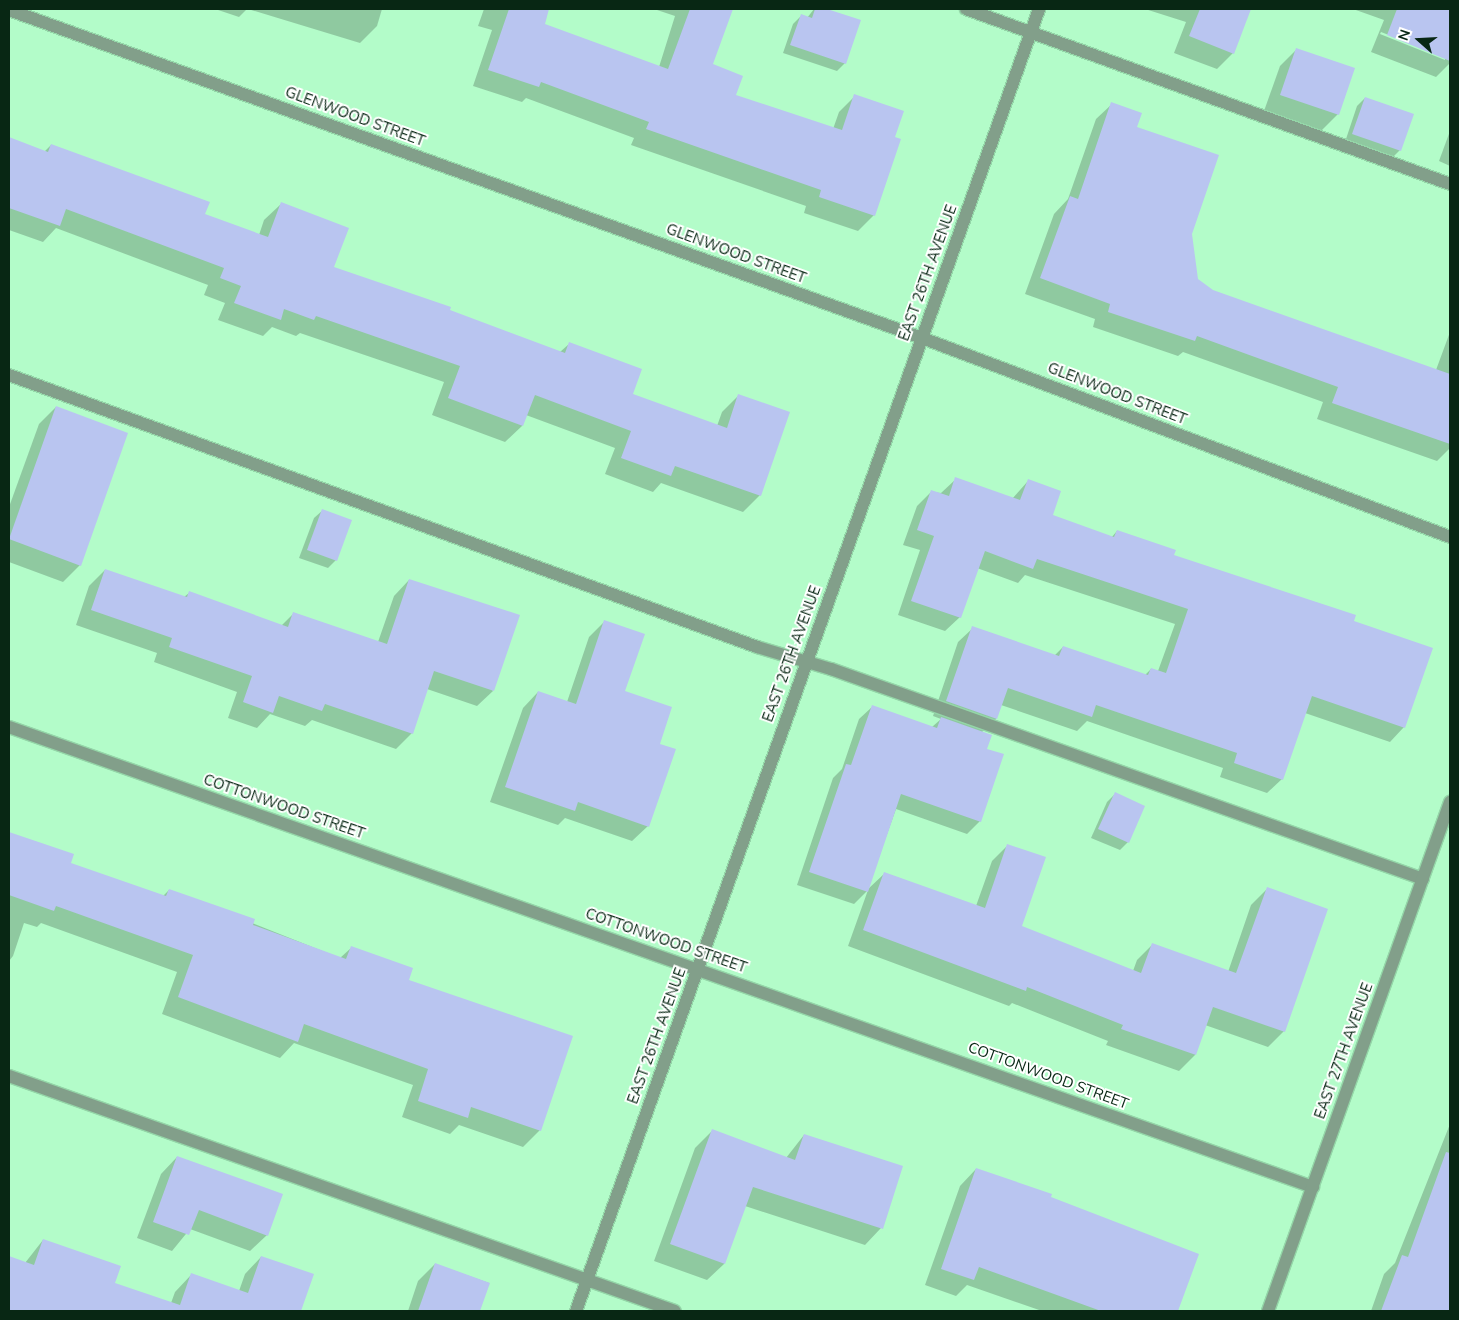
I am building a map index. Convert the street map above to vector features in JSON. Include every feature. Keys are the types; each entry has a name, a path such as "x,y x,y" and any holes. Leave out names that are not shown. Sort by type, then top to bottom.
{"street":[{"path":"966,9 1450,184"},
{"name":"EAST 26TH AVENUE","path":"576,1311 1040,9"},
{"name":"GLENWOOD STREET","path":"9,10 922,338 1450,537"},
{"path":"9,375 757,647 806,662 1423,879"},
{"name":"COTTONWOOD STREET","path":"9,727 1312,1187"},
{"name":"EAST 27TH AVENUE","path":"1268,1311 1450,802"},
{"path":"9,1076 675,1311"}],"building":[{"path":"509,9 549,9 545,24 668,69 690,9 733,9 713,64 743,76 736,95 842,130 854,94 904,111 895,137 901,139 875,216 819,197 821,190 646,129 649,122 541,82 539,87 488,70"},
{"path":"815,9 827,9 861,20 846,64 790,45 801,14 812,18"},
{"path":"1200,9 1251,9 1234,54 1189,36"},
{"path":"1397,9 1450,9 1450,61 1387,35"},
{"path":"1296,48 1355,68 1339,115 1280,95"},
{"path":"1365,97 1414,114 1401,151 1352,134"},
{"path":"1111,102 1142,113 1137,127 1219,155 1192,234 1198,279 1213,290 1450,374 1450,444 1332,403 1338,387 1197,336 1195,341 1108,312 1110,304 1040,278 1070,196 1078,199"},
{"path":"9,137 48,152 51,144 210,202 205,214 268,237 281,202 349,228 334,267 451,307 450,310 565,353 569,342 642,369 633,394 727,428 738,394 790,412 761,496 675,466 671,476 621,458 631,431 535,395 523,426 448,398 460,366 316,316 314,320 284,309 281,320 234,303 241,286 220,278 224,268 66,209 60,226 9,208"},
{"path":"56,406 128,433 81,566 9,539"},
{"path":"955,477 1020,500 1028,479 1061,491 1053,515 1114,537 1117,530 1176,550 1174,555 1356,615 1354,621 1433,648 1405,728 1312,696 1283,780 1234,763 1237,753 1096,705 1092,717 1008,688 997,719 946,701 972,626 1059,656 1063,646 1148,675 1151,668 1166,673 1188,609 1037,559 1033,569 985,551 961,618 911,601 934,536 917,530 931,490 949,496"},
{"path":"322,509 352,520 337,561 307,550"},
{"path":"105,569 187,597 189,591 288,627 293,612 387,644 409,579 520,615 494,691 434,671 413,734 325,704 322,711 279,696 273,713 243,702 252,676 169,647 172,638 91,610"},
{"path":"604,620 645,634 625,691 672,707 660,744 676,749 649,827 578,802 575,811 505,787 538,691 576,704"},
{"path":"872,705 937,728 941,717 992,735 987,749 1004,754 981,822 901,794 868,892 809,872 846,764 851,765"},
{"path":"1115,792 1145,806 1129,843 1098,829"},
{"path":"9,832 74,854 71,863 166,896 169,889 255,919 253,925 346,959 351,946 413,968 409,980 573,1036 541,1131 471,1107 468,1118 418,1101 428,1069 304,1024 298,1042 178,997 193,955 56,906 54,911 9,895"},
{"path":"1007,844 1046,857 1022,926 1141,973 1152,943 1236,973 1267,887 1328,909 1285,1032 1213,1007 1196,1055 1121,1029 1123,1025 1027,987 1026,991 863,930 884,872 985,908"},
{"path":"712,1129 795,1160 804,1134 903,1166 883,1229 753,1187 725,1264 670,1244"},
{"path":"1446,1152 1450,1153 1450,1311 1381,1311 1402,1255 1408,1257"},
{"path":"177,1156 283,1194 268,1236 199,1210 189,1235 153,1222"},
{"path":"976,1168 1052,1194 1051,1197 1199,1254 1178,1311 1101,1311 979,1267 974,1280 941,1269"},
{"path":"43,1239 121,1266 115,1283 180,1305 191,1273 248,1293 261,1256 314,1274 301,1311 9,1311 9,1256 34,1265"},
{"path":"435,1263 490,1283 480,1311 418,1311"}]}
